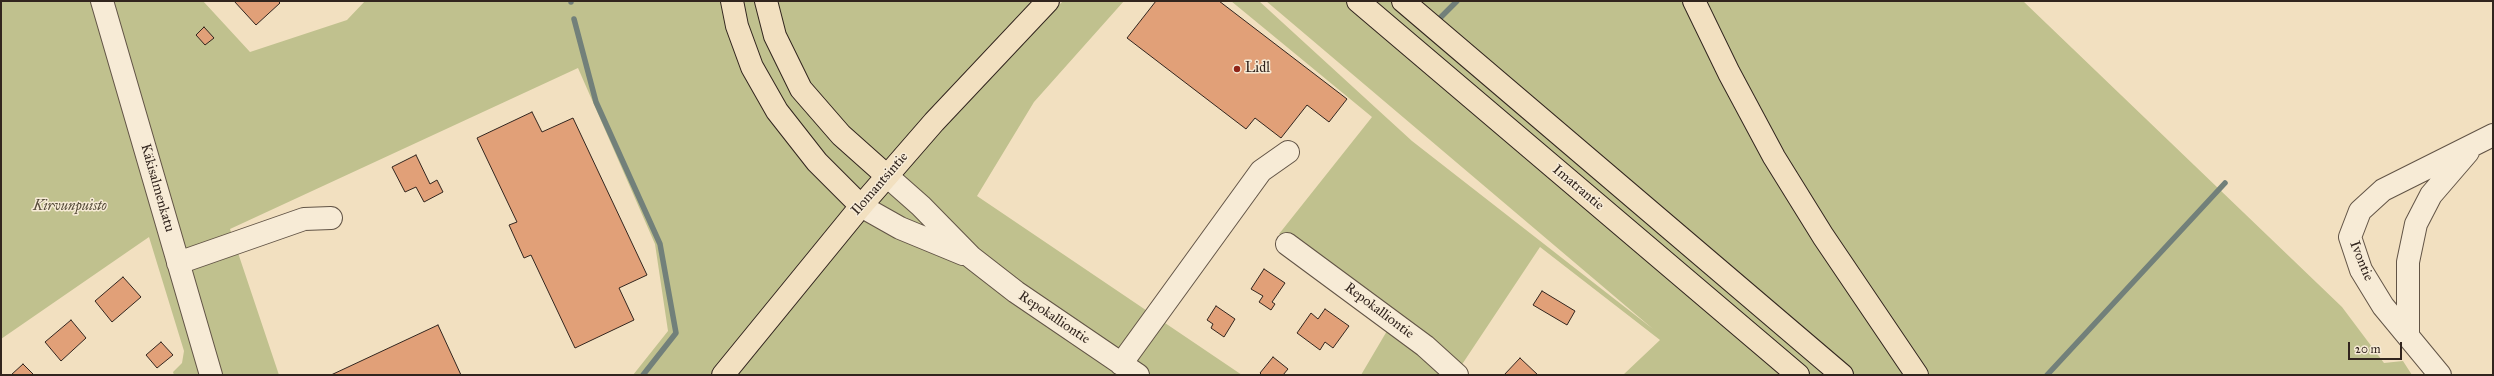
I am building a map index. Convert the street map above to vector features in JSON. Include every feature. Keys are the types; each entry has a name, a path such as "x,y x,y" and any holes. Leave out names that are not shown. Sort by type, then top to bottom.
{"main road":[{"path":"732,1 737,26 752,67 777,111 817,162 861,206"},
{"path":"766,1 775,36 801,89 841,135 888,176"},
{"name":"Ilomantsintie","path":"723,375 861,206 1048,1"},
{"name":"Imatrantie","path":"1358,1 1798,375"},
{"name":"Imatrantie","path":"1403,1 1842,375"},
{"path":"1694,1 1729,73 1774,157 1832,249 1917,375"}],"street":[{"name":"Käkisalmenkatu","path":"102,1 211,375"},
{"name":"Ivontie","path":"2440,375 2383,306 2362,270 2350,237 2360,211 2383,190 2426,167 2473,147 2493,135"},
{"name":"Ivontie","path":"2408,335 2408,262 2416,224 2431,195 2473,147"},
{"path":"1129,369 1261,171 1288,152"},
{"name":"Repokalliontie","path":"888,176 921,206 971,258 1016,292 1129,369"},
{"name":"Repokalliontie","path":"861,206 900,228 971,258"},
{"path":"178,263 304,219 331,218"},
{"name":"Repokalliontie","path":"1287,244 1425,346 1450,372"}],"green space":[{"name":"Kirvunpuisto","path":"1,1 203,1 250,52 347,20 365,1 762,1 772,36 879,174 716,375 633,375 668,331 655,244 578,68 230,229 279,375 174,375 173,372 182,363 184,351 149,237 1,339"},
{"path":"771,1 1036,1 885,167 806,84"},
{"path":"1063,1 1124,1 1034,102 977,196 1242,375 729,375 938,126"},
{"path":"1231,1 1259,1 1412,141 1653,329 1266,1 2023,1 2342,307 2384,363 2403,361 2412,375 1623,375 1660,340 1540,247 1455,375 1361,375 1394,319 1279,234 1372,117"}],"building":[{"path":"234,1 278,1 280,3 256,25"},
{"name":"Lidl","path":"1156,1 1219,1 1347,99 1329,122 1307,105 1281,138 1255,118 1246,129 1127,38"},
{"path":"204,27 214,38 205,45 196,35"},
{"path":"532,112 542,132 573,118 647,275 619,288 634,320 575,348 531,255 524,258 509,225 517,222 477,138"},
{"path":"416,155 430,184 437,180 443,192 424,202 416,187 405,192 392,167"},
{"path":"1264,269 1285,283 1272,302 1275,304 1271,310 1259,302 1263,296 1251,289"},
{"path":"123,277 141,297 112,322 95,301"},
{"path":"1542,291 1575,311 1567,325 1533,305"},
{"path":"1216,306 1235,319 1224,337 1211,328 1213,324 1207,320"},
{"path":"1325,309 1349,326 1333,348 1325,342 1320,350 1297,333 1311,313 1318,319"},
{"path":"71,320 86,338 61,361 45,342"},
{"path":"438,325 461,375 331,375"},
{"path":"161,342 173,355 157,368 146,355"},
{"path":"1273,357 1288,369 1283,375 1262,375 1260,373"},
{"path":"1520,358 1538,375 1504,375"},
{"path":"23,364 34,375 11,375"}],"waterway":[{"path":"1438,20 1457,1"},
{"path":"574,19 596,102 660,244 676,333 643,375"},
{"path":"2047,375 2225,183"}],"place":[{"name":"Lidl","path":"1237,69"}]}
